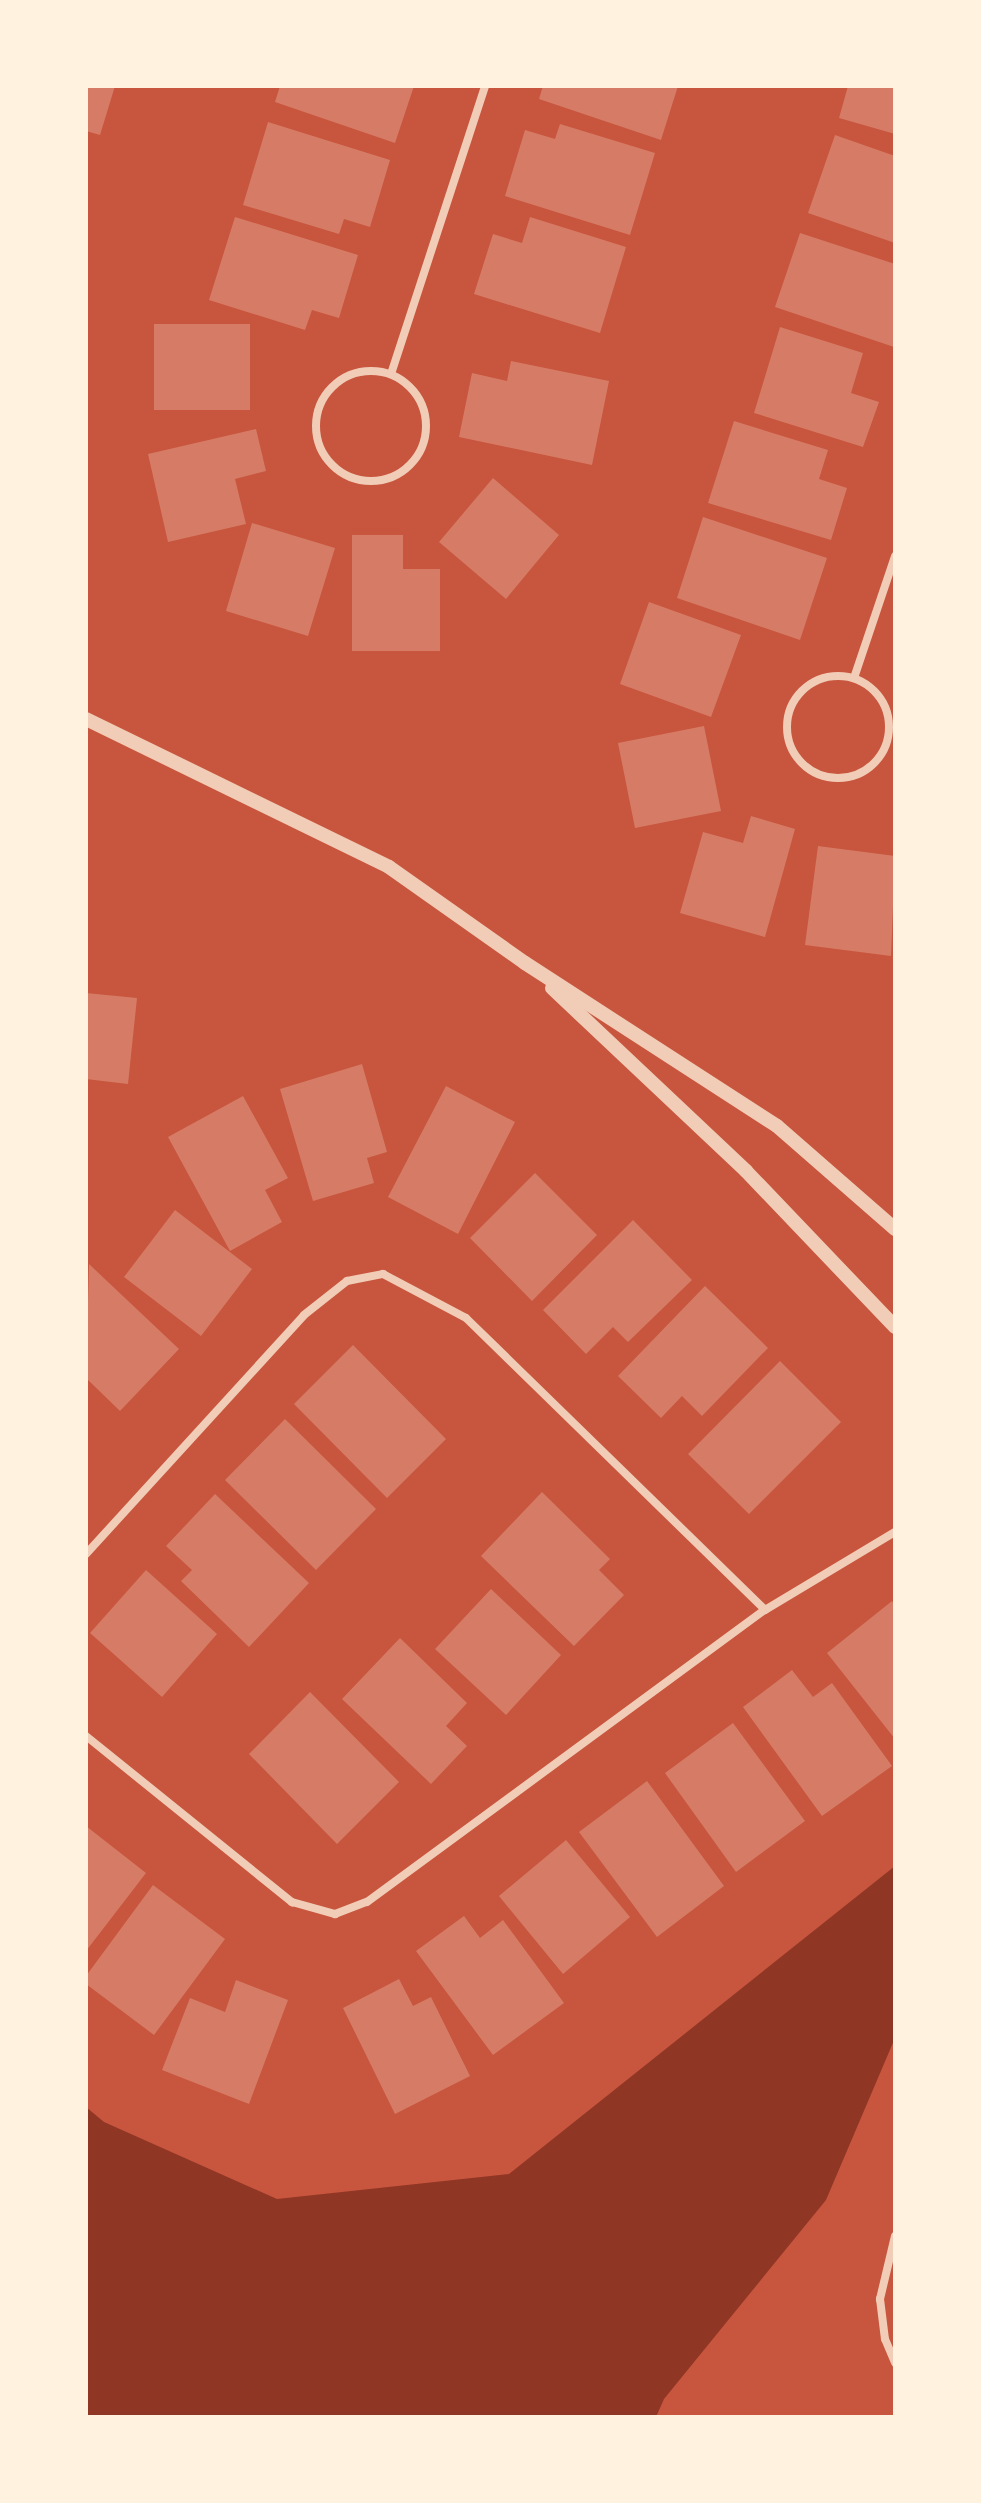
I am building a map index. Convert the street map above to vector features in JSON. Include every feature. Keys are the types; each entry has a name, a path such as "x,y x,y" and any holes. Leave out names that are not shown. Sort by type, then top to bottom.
{"street":[{"path":"391,374 485,86"},
{"path":"370,370 391,374 410,386 422,404 423,446 412,464 393,477 373,482 352,478 333,466 321,448 316,427 320,406 331,388 349,375 370,370"},
{"path":"854,678 895,556"},
{"path":"834,675 854,678 871,688 884,704 886,743 861,773 821,775 804,766 792,749 786,730 789,710 815,680 834,675"},
{"path":"86,719 389,867 525,963 777,1126 895,1229"},
{"path":"525,963 746,1171 895,1327"},
{"path":"86,1554 304,1315 347,1281 383,1274 466,1318 765,1610"},
{"path":"86,1736 292,1902 335,1914 367,1902 765,1610 895,1532"},
{"path":"895,2236 880,2299 885,2339 895,2363"}],"shaded area":[{"path":"895,1866 895,2038 826,2200 664,2399 656,2417 86,2417 86,2107 104,2122 277,2199 509,2174"}],"building":[{"path":"86,86 115,86 100,135 86,131"},
{"path":"280,86 414,86 395,143 275,102"},
{"path":"543,86 678,86 661,140 539,99"},
{"path":"848,86 895,86 895,134 839,118"},
{"path":"268,122 390,160 370,227 344,219 339,234 243,205"},
{"path":"560,124 655,153 630,235 505,196 525,130 555,139"},
{"path":"835,135 895,156 895,243 808,213"},
{"path":"235,217 358,255 339,318 312,310 305,330 209,300"},
{"path":"530,217 626,247 600,333 474,294 493,234 522,243"},
{"path":"800,233 895,264 894,347 775,307"},
{"path":"154,324 250,324 250,410 154,410"},
{"path":"780,327 863,353 851,393 879,402 863,447 754,413"},
{"path":"511,361 609,381 592,465 459,437 472,373 507,381"},
{"path":"734,421 828,450 819,479 847,488 831,540 708,503"},
{"path":"256,429 266,471 235,479 246,524 168,542 148,454"},
{"path":"493,478 559,535 506,599 439,542"},
{"path":"703,517 827,558 800,640 677,598"},
{"path":"252,523 335,548 308,636 226,611"},
{"path":"352,535 403,535 403,569 440,569 440,651 352,651"},
{"path":"649,602 741,635 711,717 620,684"},
{"path":"704,726 721,811 635,828 618,743"},
{"path":"751,816 795,829 765,937 680,913 703,832 743,843"},
{"path":"818,846 895,856 891,956 805,945"},
{"path":"86,993 137,998 128,1084 86,1079"},
{"path":"362,1064 387,1152 367,1158 374,1183 313,1201 280,1089"},
{"path":"446,1086 515,1122 458,1234 388,1197"},
{"path":"243,1096 288,1178 265,1190 282,1222 230,1251 168,1137"},
{"path":"535,1173 597,1235 532,1301 470,1238"},
{"path":"175,1210 252,1269 201,1336 124,1277"},
{"path":"633,1220 692,1280 628,1342 613,1327 586,1354 543,1310"},
{"path":"89,1264 179,1349 120,1411 86,1378"},
{"path":"705,1286 768,1348 702,1416 682,1396 661,1418 618,1376"},
{"path":"353,1345 446,1439 387,1498 294,1404"},
{"path":"780,1361 841,1422 749,1514 688,1454"},
{"path":"285,1419 376,1509 316,1570 225,1480"},
{"path":"542,1492 610,1559 599,1570 624,1595 574,1646 481,1556"},
{"path":"215,1494 309,1583 249,1647 181,1581 192,1570 166,1546"},
{"path":"146,1570 217,1634 162,1697 90,1633"},
{"path":"491,1589 561,1655 506,1715 435,1649"},
{"path":"892,1601 895,1606 895,1739 827,1653"},
{"path":"400,1638 467,1703 446,1726 467,1746 431,1784 342,1699"},
{"path":"792,1670 813,1697 832,1683 892,1766 822,1816 743,1707"},
{"path":"310,1692 399,1782 337,1844 249,1754"},
{"path":"733,1723 805,1821 736,1872 665,1773"},
{"path":"647,1781 724,1886 657,1937 579,1832"},
{"path":"86,1826 146,1873 86,1951"},
{"path":"566,1840 630,1917 563,1974 499,1896"},
{"path":"153,1885 225,1939 154,2035 86,1984 86,1976"},
{"path":"464,1916 480,1938 503,1920 564,2003 493,2055 416,1951"},
{"path":"399,1979 413,2006 431,1997 470,2076 395,2114 343,2008"},
{"path":"236,1980 288,2000 249,2104 162,2070 190,1998 225,2012"}]}
